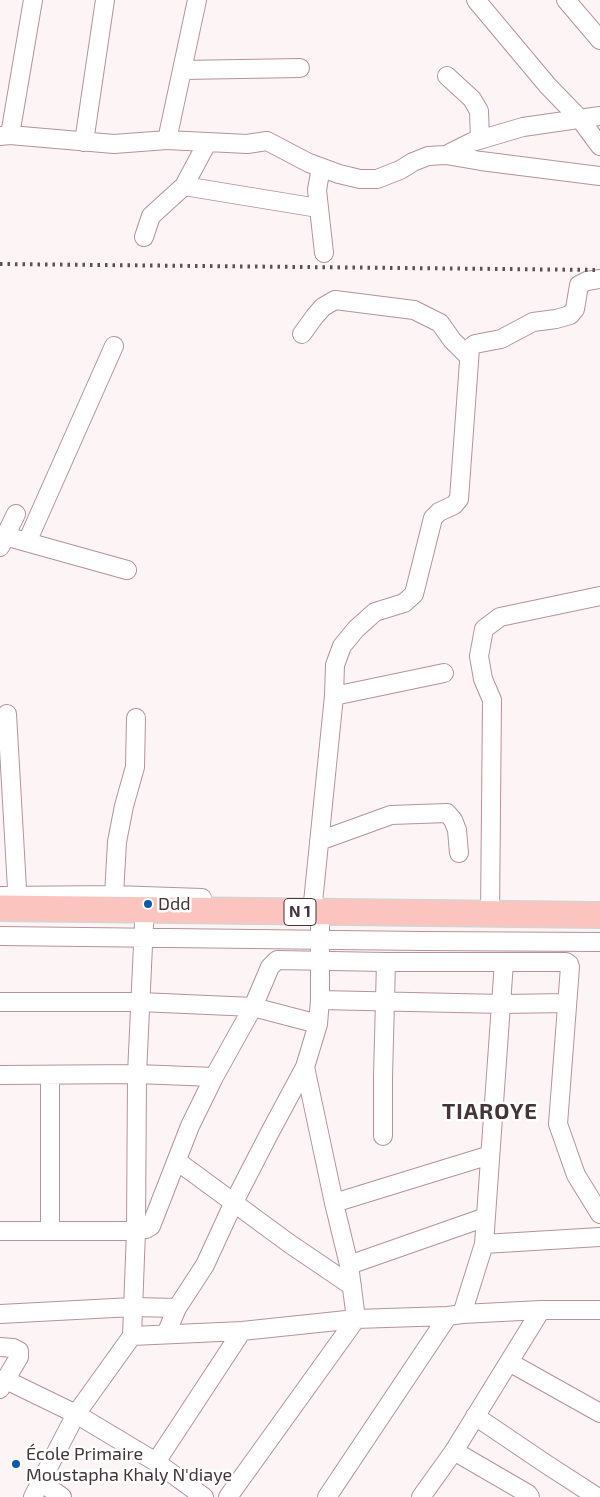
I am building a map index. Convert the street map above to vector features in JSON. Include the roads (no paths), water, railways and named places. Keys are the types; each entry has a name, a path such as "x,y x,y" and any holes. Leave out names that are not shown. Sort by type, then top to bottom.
{"highway":[{"name":"N 1","path":"9,902 316,920 600,929"},
{"name":"N 1","path":"0,924 143,931 490,909 600,915"}],"street":[{"path":"33,0 5,136 114,144 167,140 247,144 268,141 308,163 360,179 378,178 400,170 428,156 446,155 600,176"},
{"path":"84,142 105,0"},
{"path":"167,140 197,0"},
{"path":"476,0 548,86 580,118 600,146"},
{"path":"566,0 600,40"},
{"path":"182,70 300,68"},
{"path":"448,76 472,98 479,112 480,140"},
{"path":"446,155 472,142 523,127 600,116"},
{"path":"144,237 151,216 184,186 207,143"},
{"path":"321,167 317,190 324,254"},
{"path":"184,186 318,208"},
{"path":"166,1334 177,1308 205,1265 234,1202 305,1067 318,1024 320,961 316,920 319,841 334,696 335,665 342,646 374,612 404,603 414,594 433,518 439,512 454,505 459,499 470,348 475,344 501,339 533,322 570,315 575,309 579,285 587,281 600,279"},
{"path":"302,334 323,307 335,300 414,310 440,323 452,340 469,357"},
{"path":"27,542 114,346"},
{"path":"16,514 3,542 27,542 127,570"},
{"path":"600,596 500,616 484,629 479,656 483,679 492,700 490,909 600,904"},
{"path":"334,696 444,673"},
{"path":"7,714 9,902 114,895 316,920 600,942"},
{"path":"114,895 117,842 124,806 135,767 136,718"},
{"path":"319,841 391,815 447,813 453,820 457,830 459,853"},
{"path":"0,936 143,931 136,1074 136,1231 132,1336 76,1414 37,1490 62,1497"},
{"path":"0,1231 136,1231 151,1226 190,1126 214,1077 253,1007 273,963 277,960 566,962 570,967 558,1124 576,1175 600,1214"},
{"path":"383,1136 386,962"},
{"path":"326,1497 455,1315 484,1244 504,962"},
{"path":"320,1000 502,1004 567,1003"},
{"path":"0,1002 140,1002 253,1007 318,1024"},
{"path":"228,1497 356,1320 349,1264 305,1067"},
{"path":"0,1075 136,1074 214,1077"},
{"path":"50,1075 50,1231"},
{"path":"334,1203 490,1155"},
{"path":"177,1161 290,1244 352,1286"},
{"path":"349,1264 486,1217"},
{"path":"484,1244 600,1237"},
{"path":"0,1314 133,1307 177,1308"},
{"path":"132,1336 242,1331 356,1320 541,1310 600,1310"},
{"path":"422,1497 454,1450 541,1310"},
{"path":"156,1462 242,1331"},
{"path":"0,1347 13,1348 19,1351 19,1357 3,1384 76,1414 156,1462 204,1497"},
{"path":"509,1362 600,1413"},
{"path":"475,1416 598,1497"},
{"path":"454,1450 530,1497"}],"railway":[{"path":"0,264 600,270"}],"place":[{"name":"Ddd","path":"148,904"},
{"name":"École Primaire Moustapha Khaly N'diaye","path":"16,1464"}],"district":[{"name":"TIAROYE","path":"490,1112"}]}
